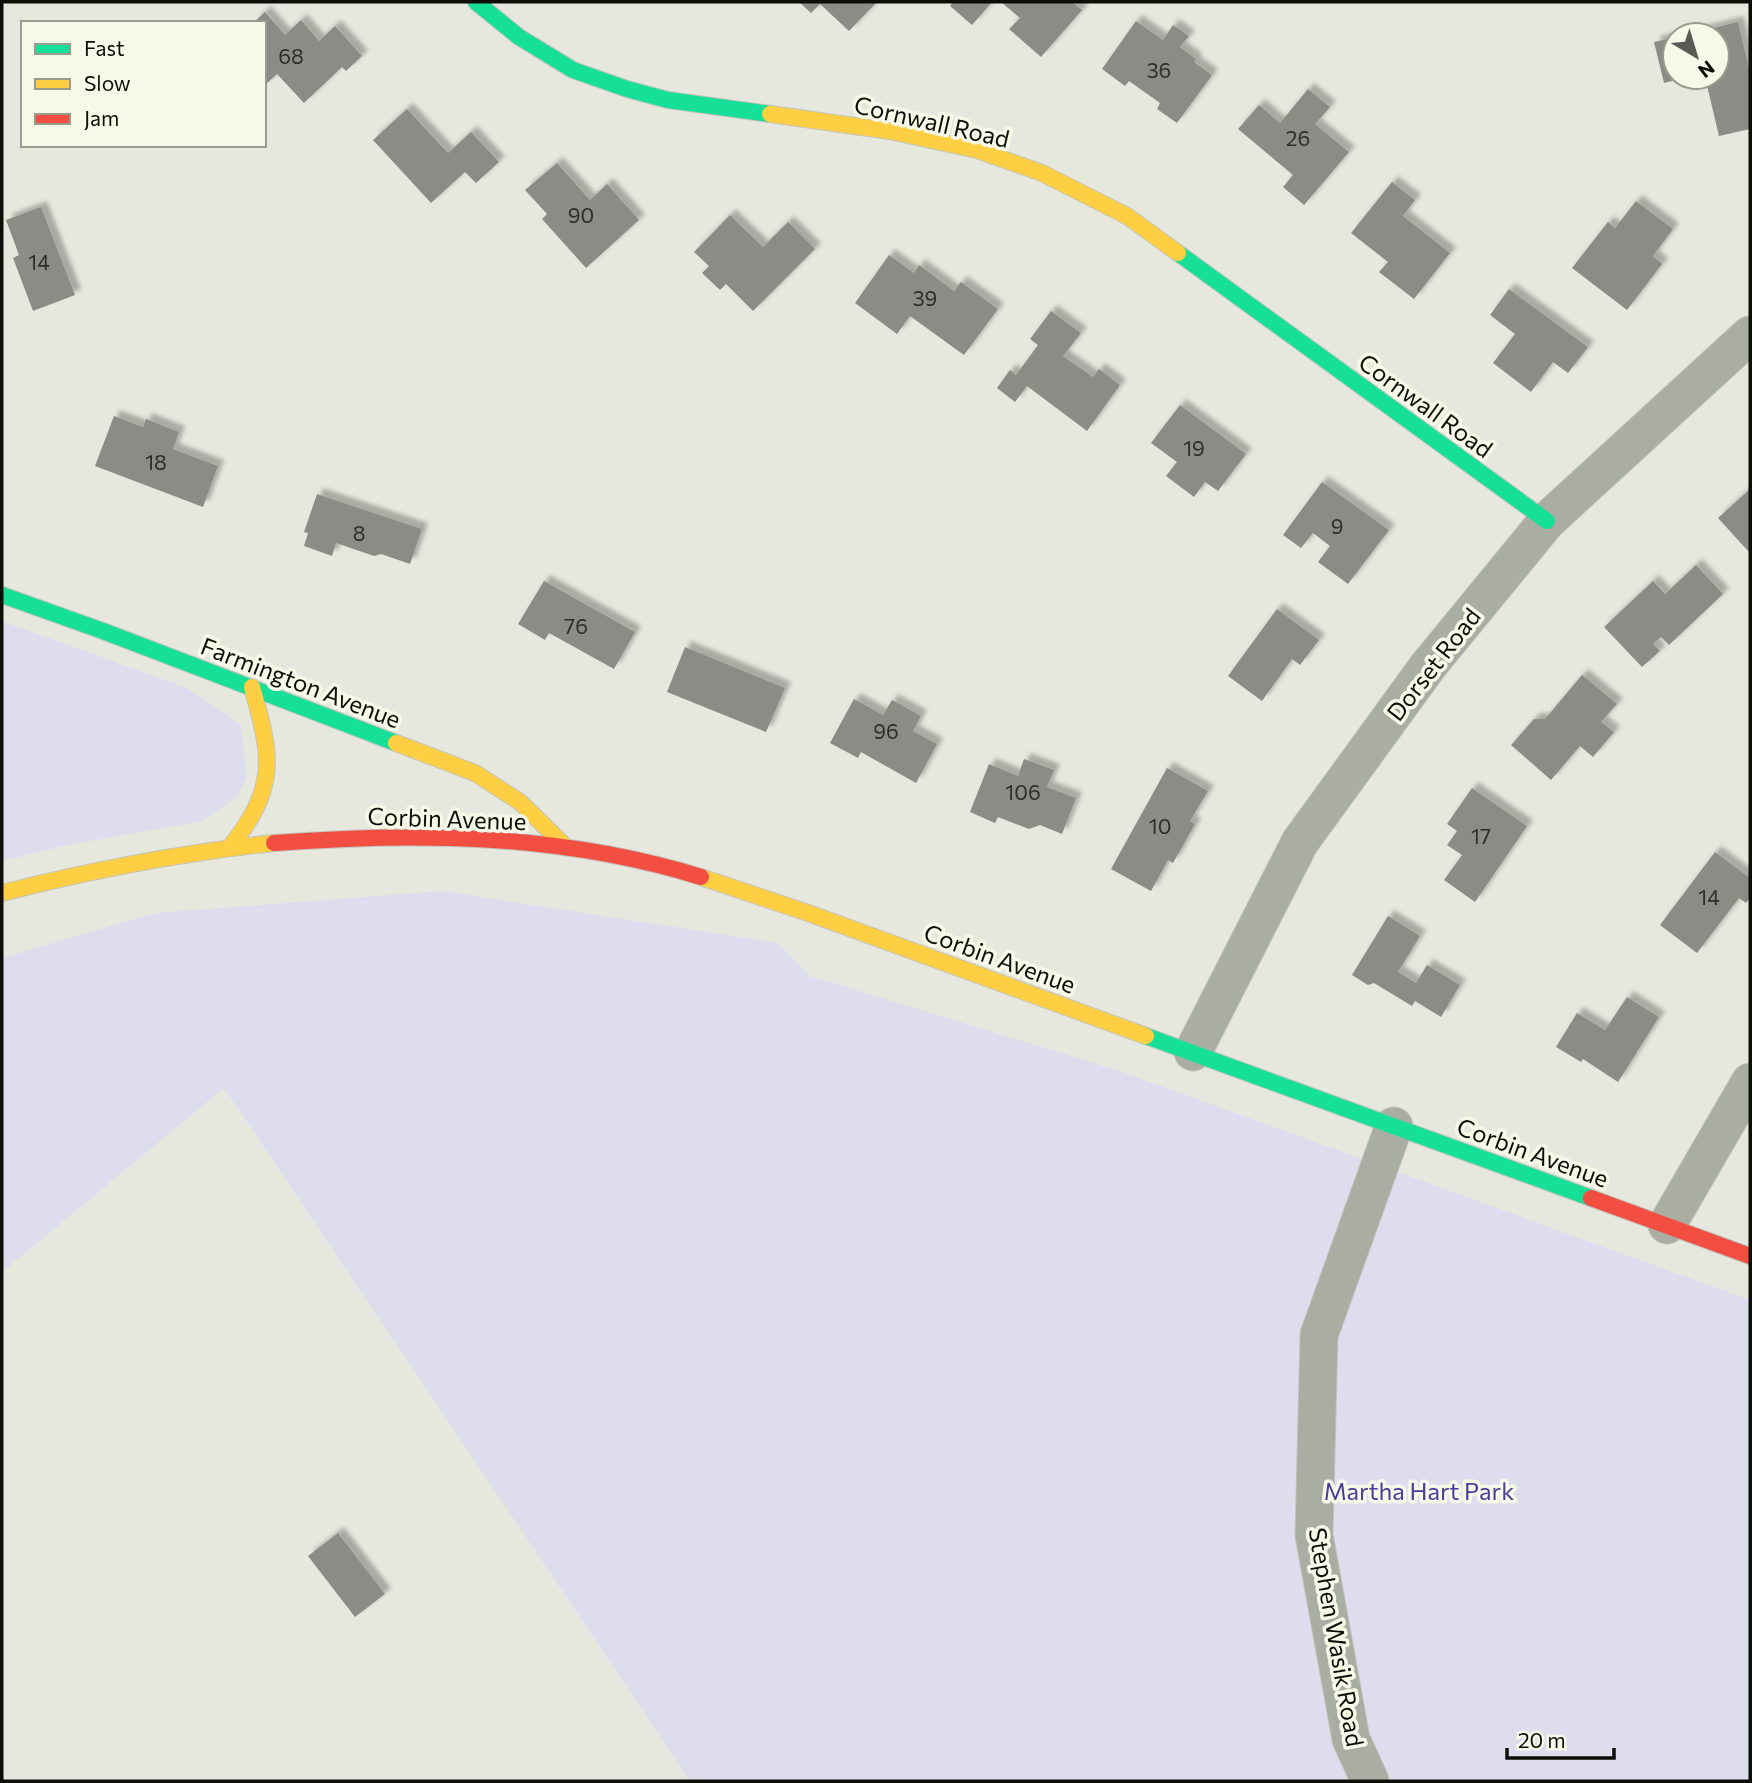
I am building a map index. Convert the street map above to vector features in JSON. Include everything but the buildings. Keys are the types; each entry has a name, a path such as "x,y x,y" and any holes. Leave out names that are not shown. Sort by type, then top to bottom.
{"main road":[{"name":"Cornwall Road","path":"476,2 519,37 573,70 627,89 668,100 890,131 977,150 1042,173 1127,216 1547,521"},
{"name":"Farmington Avenue","path":"2,595 475,773 520,802 565,846"},
{"path":"230,847 253,818 267,780 267,741 252,687"},
{"name":"Corbin Avenue","path":"2,893 139,861 230,847 330,839 421,837 511,840 565,846 639,860 737,888 1750,1256"}],"street":[{"name":"Dorset Road","path":"1192,1052 1300,842 1428,666 1547,521 1750,335"},
{"path":"1667,1225 1750,1082"},
{"name":"Stephen Wasik Road","path":"1370,1781 1351,1739 1314,1535 1319,1335 1394,1126"}],"green space":[{"path":"2,621 187,688 241,725 247,777 237,797 202,821 68,845 2,861"},
{"name":"Martha Hart Park","path":"442,891 778,943 810,976 1117,1070 1750,1300 1750,1781 690,1781 224,1088 2,1272 2,958 155,913"}],"traffic: fast":[{"path":"476,2 519,37 573,70 668,100 770,114"},
{"path":"1178,253 1547,521"},
{"path":"2,595 396,743"},
{"path":"1146,1036 1591,1198"}],"traffic: slow":[{"path":"770,114 890,131 977,150 1042,173 1127,216 1178,253"},
{"path":"230,847 256,807 266,771 264,733 252,687"},
{"path":"396,743 475,773 520,802 565,846"},
{"path":"2,893 137,863 274,843"},
{"path":"701,877 811,914 1146,1036"}],"traffic: jam":[{"path":"274,843 436,838 543,844 649,863 701,877"},
{"path":"1591,1198 1750,1256"}]}
